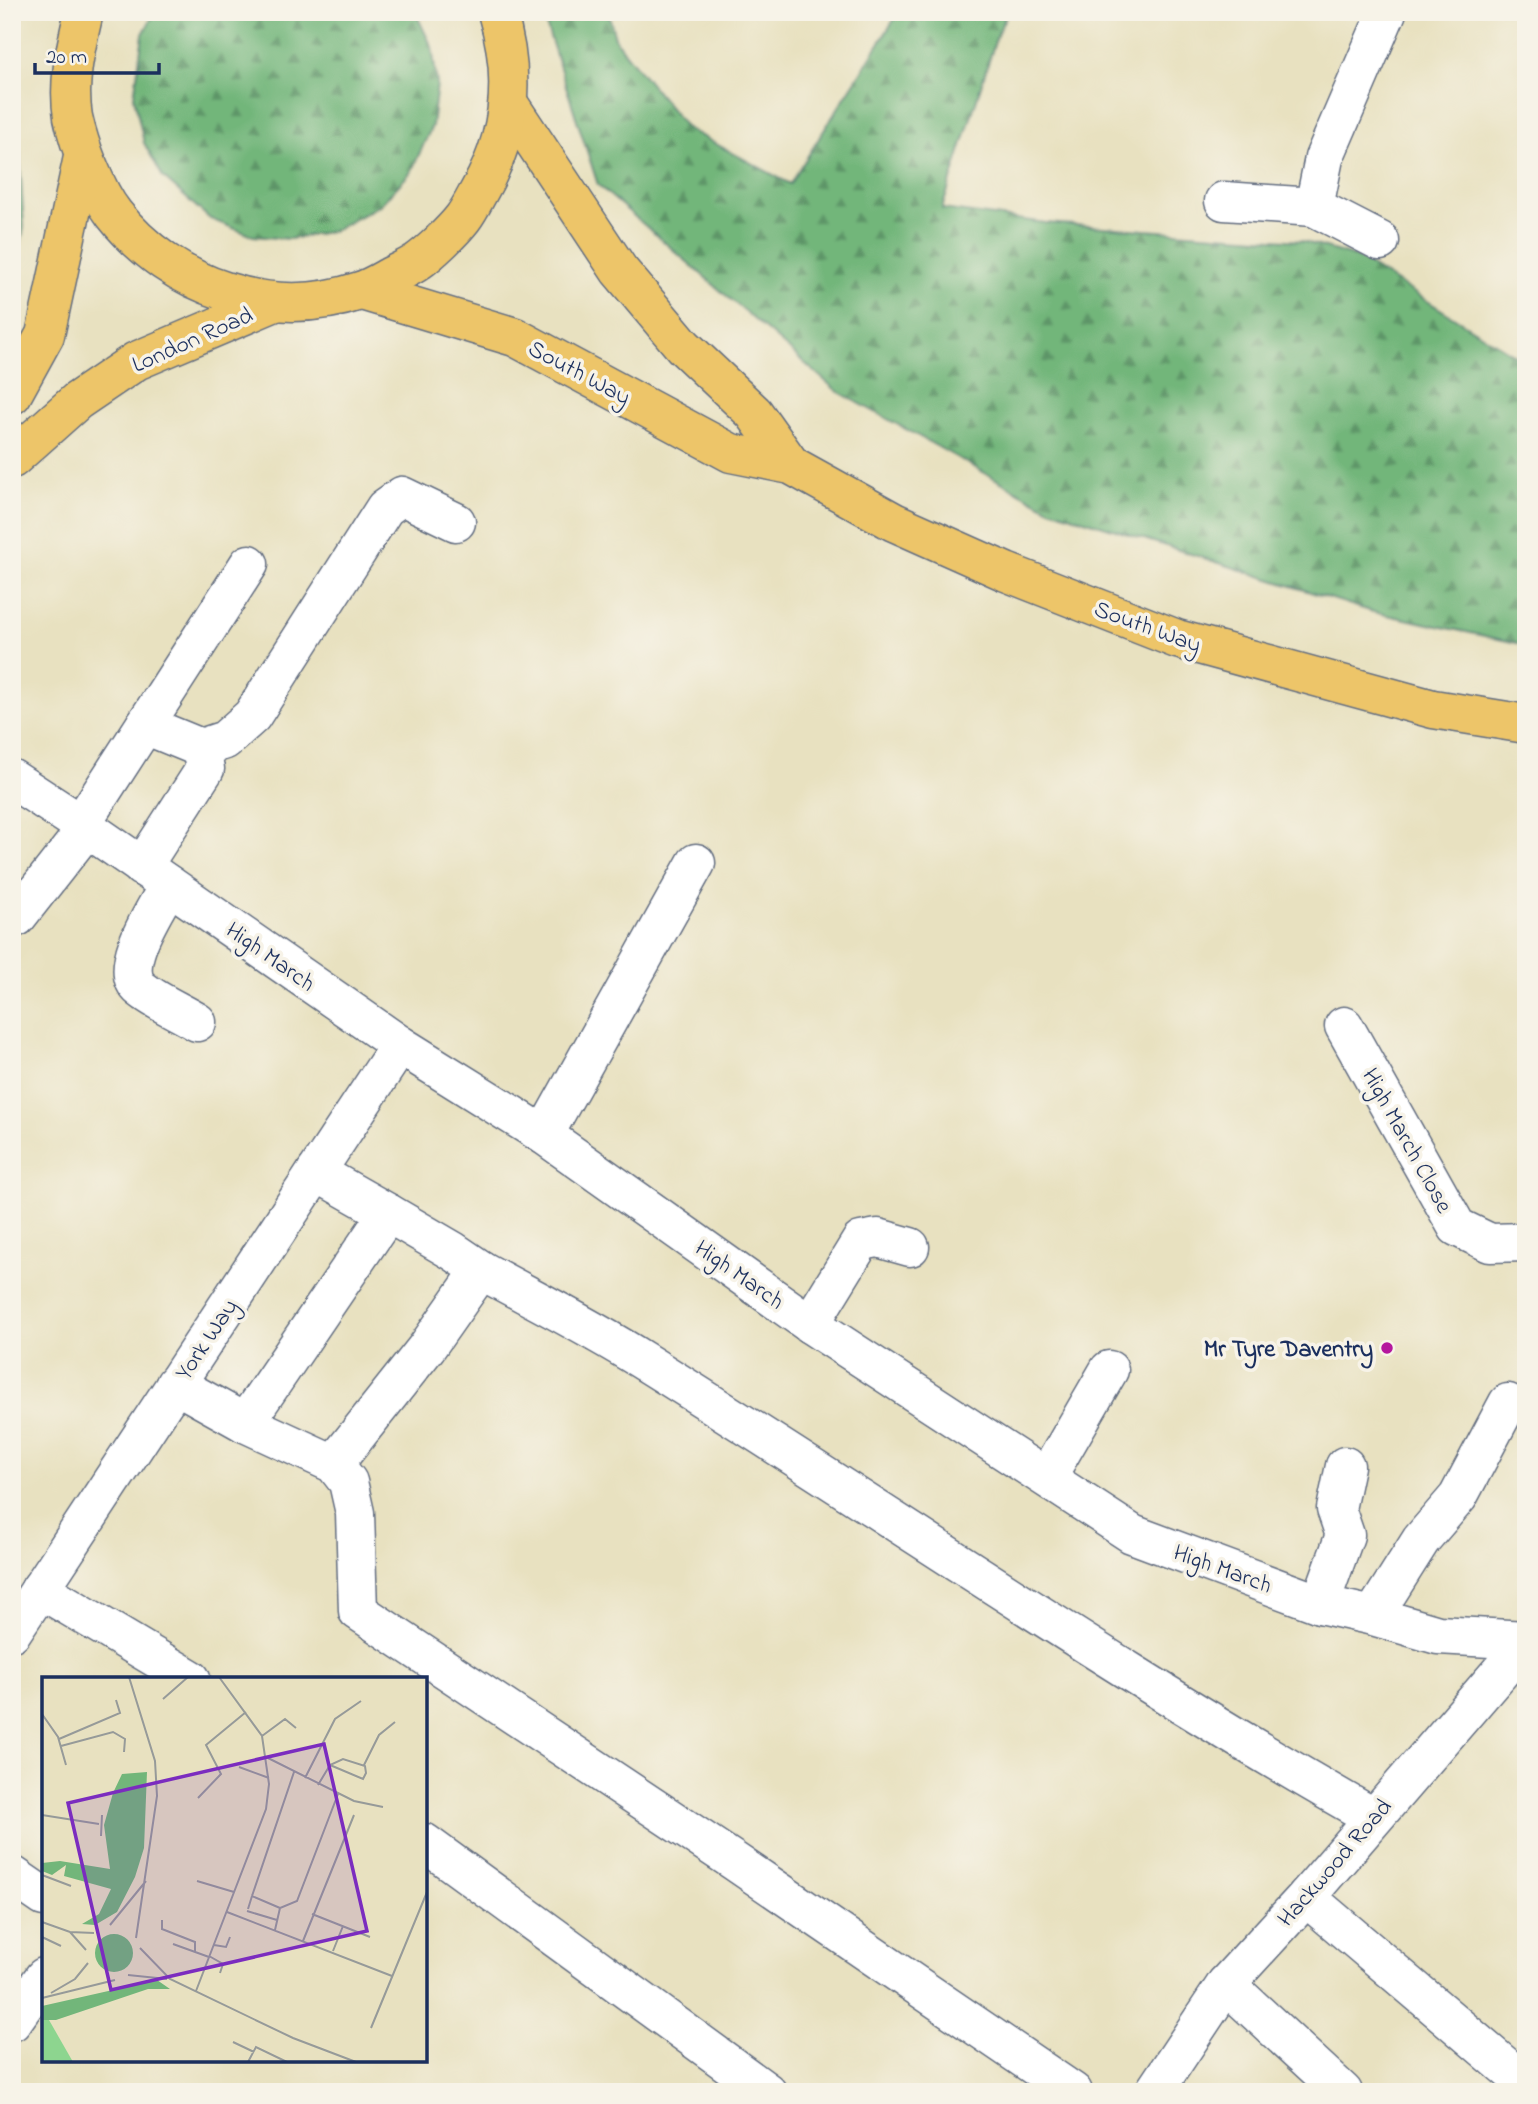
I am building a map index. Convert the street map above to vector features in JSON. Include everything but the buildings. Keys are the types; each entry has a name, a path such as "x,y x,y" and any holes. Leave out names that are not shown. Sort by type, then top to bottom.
{"main road":[{"path":"64,12 73,115 83,157 113,213 158,258 214,289 275,302 319,301 362,291 417,262 462,219 494,165 509,104 509,70 504,35 497,12"},
{"path":"71,71 84,12"},
{"name":"South Way","path":"509,104 619,270 683,346 754,413 791,465"},
{"path":"12,395 45,335 83,157"},
{"name":"South Way","path":"362,291 515,337 731,453 791,465 894,522 1006,572 1177,639 1433,709 1526,724"},
{"name":"London Road","path":"12,459 77,401 136,361 275,302"}],"street":[{"path":"1314,207 1324,158 1387,12"},
{"path":"1224,201 1314,207 1380,241"},
{"path":"145,725 201,748 225,740 252,716 385,508 402,496 456,522"},
{"path":"12,919 17,917 84,826 145,725 249,564"},
{"path":"197,1022 138,987 132,974 136,946 156,876 205,769 201,748"},
{"name":"High March","path":"12,779 400,1045 544,1135 810,1324 1132,1534 1320,1604 1438,1635 1526,1641"},
{"path":"544,1135 696,863"},
{"name":"High March Close","path":"1344,1026 1457,1227 1490,1243 1526,1242"},
{"name":"York Way","path":"12,1632 400,1045"},
{"path":"316,1172 481,1270 640,1358 924,1542 1272,1760 1373,1817"},
{"path":"245,1423 388,1213"},
{"path":"810,1324 861,1241 878,1238 910,1247"},
{"path":"334,1464 428,1347 481,1270"},
{"path":"1046,1477 1110,1370"},
{"path":"175,1384 245,1423 334,1464 348,1482 355,1513 358,1611 1073,2092"},
{"path":"1373,1616 1421,1540 1458,1497 1508,1403"},
{"path":"1320,1604 1345,1535 1336,1509 1345,1466"},
{"path":"40,1589 188,1677"},
{"name":"Hackwood Road","path":"1154,2092 1226,1984 1306,1897 1526,1641"},
{"path":"427,1844 767,2092"},
{"path":"12,1875 42,1896"},
{"path":"1306,1897 1526,2084"},
{"path":"12,2022 42,1980"},
{"path":"1226,1984 1343,2092"}],"green space":[{"path":"155,12 415,12 432,47 437,84 432,126 411,172 380,205 333,231 290,239 253,236 210,219 163,177 144,143 134,97 143,34"},
{"path":"542,12 608,12 616,41 686,128 790,184 899,12 1008,12 998,32 942,209 1046,223 1302,241 1356,257 1526,362 1526,645 1373,612 1050,509 837,391 598,185"},
{"path":"12,35 24,227 12,286"}],"place":[{"name":"Mr Tyre Daventry","path":"1387,1348"}]}
